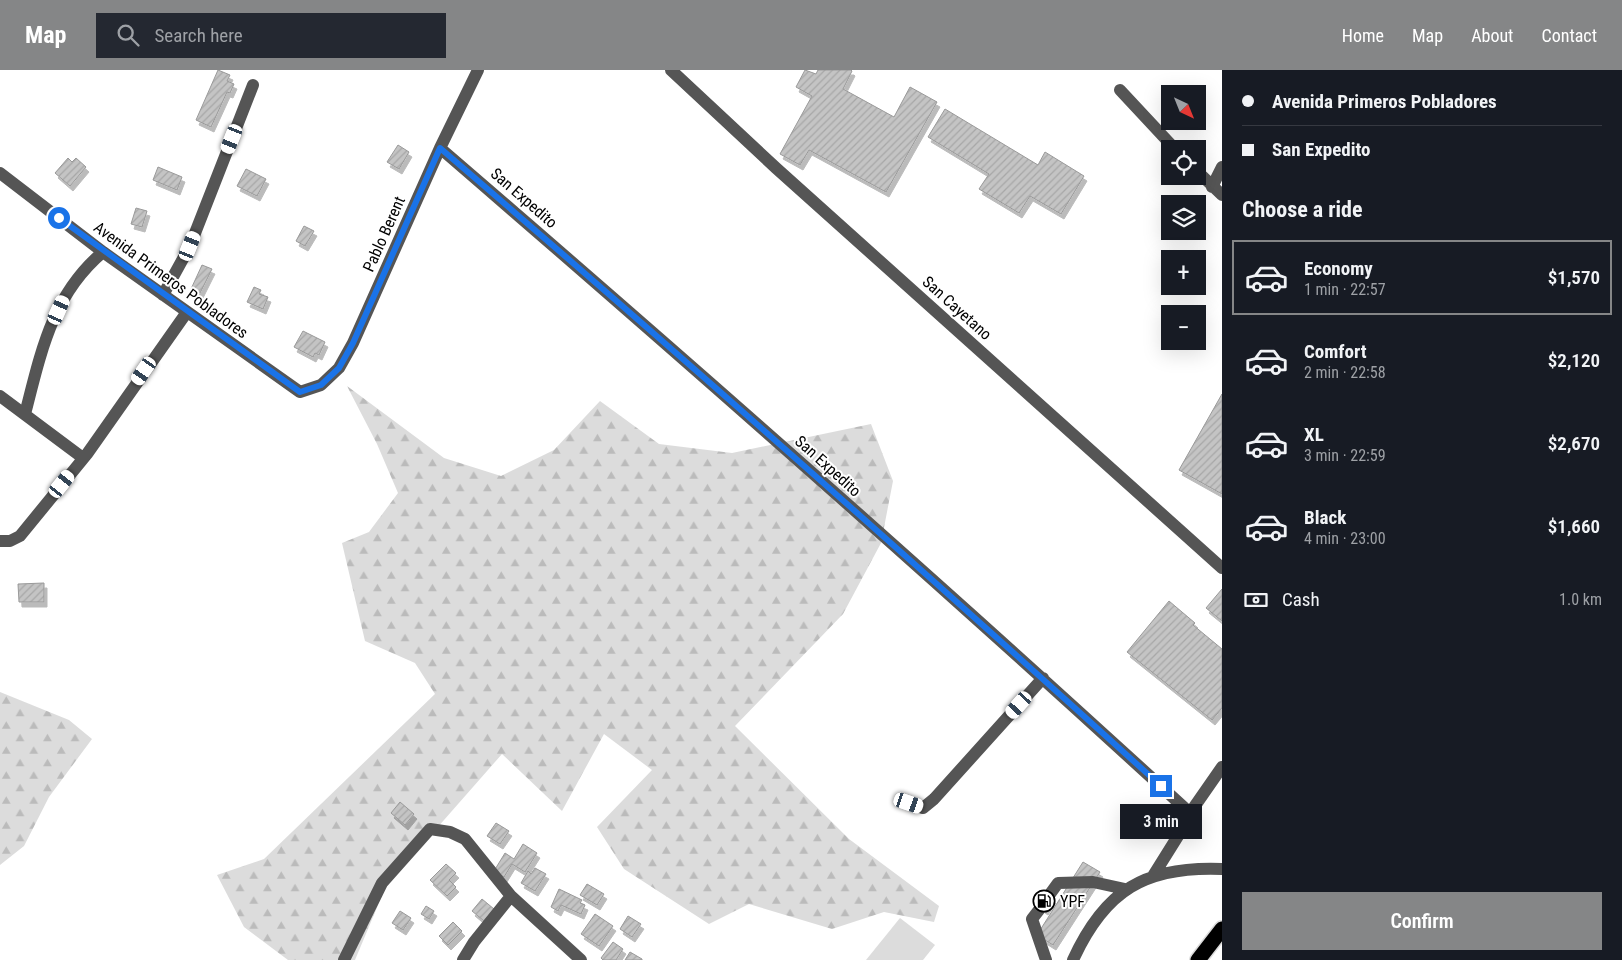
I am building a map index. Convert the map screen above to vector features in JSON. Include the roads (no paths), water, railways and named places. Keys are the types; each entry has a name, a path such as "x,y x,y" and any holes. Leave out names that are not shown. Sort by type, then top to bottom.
{"highway":[{"path":"1198,960 1222,929"}],"street":[{"name":"Pablo Berent","path":"300,392 321,385 339,368 353,343 440,148 478,70"},
{"name":"San Cayetano","path":"672,70 783,174 1222,568"},
{"path":"163,295 190,246 253,86"},
{"path":"1120,90 1167,140"},
{"name":"San Expedito","path":"440,148 671,347 1043,678 1190,813"},
{"path":"1212,186 1222,167"},
{"name":"Avenida Primeros Pobladores","path":"0,173 103,252 300,392"},
{"path":"1206,180 1222,195"},
{"path":"25,414 45,340 66,295 88,264 103,252"},
{"path":"0,541 10,541 20,536 83,458 187,312"},
{"path":"0,396 83,458"},
{"path":"909,803 923,808 934,799 1043,678"},
{"path":"1152,876 1178,836 1190,813 1222,768"},
{"path":"344,960 382,882 430,829 450,832 465,839 510,896 581,960"},
{"path":"1073,960 1079,946 1104,908 1125,889 1152,876 1196,868 1222,869"},
{"path":"1050,894 1058,883 1093,882 1125,889"},
{"path":"463,960 474,942 510,896"},
{"path":"1039,910 1032,919 1046,960"}],"tunnel":[{"path":"1039,910 1050,894"}],"place":[{"name":"YPF","path":"1044,901"}]}
